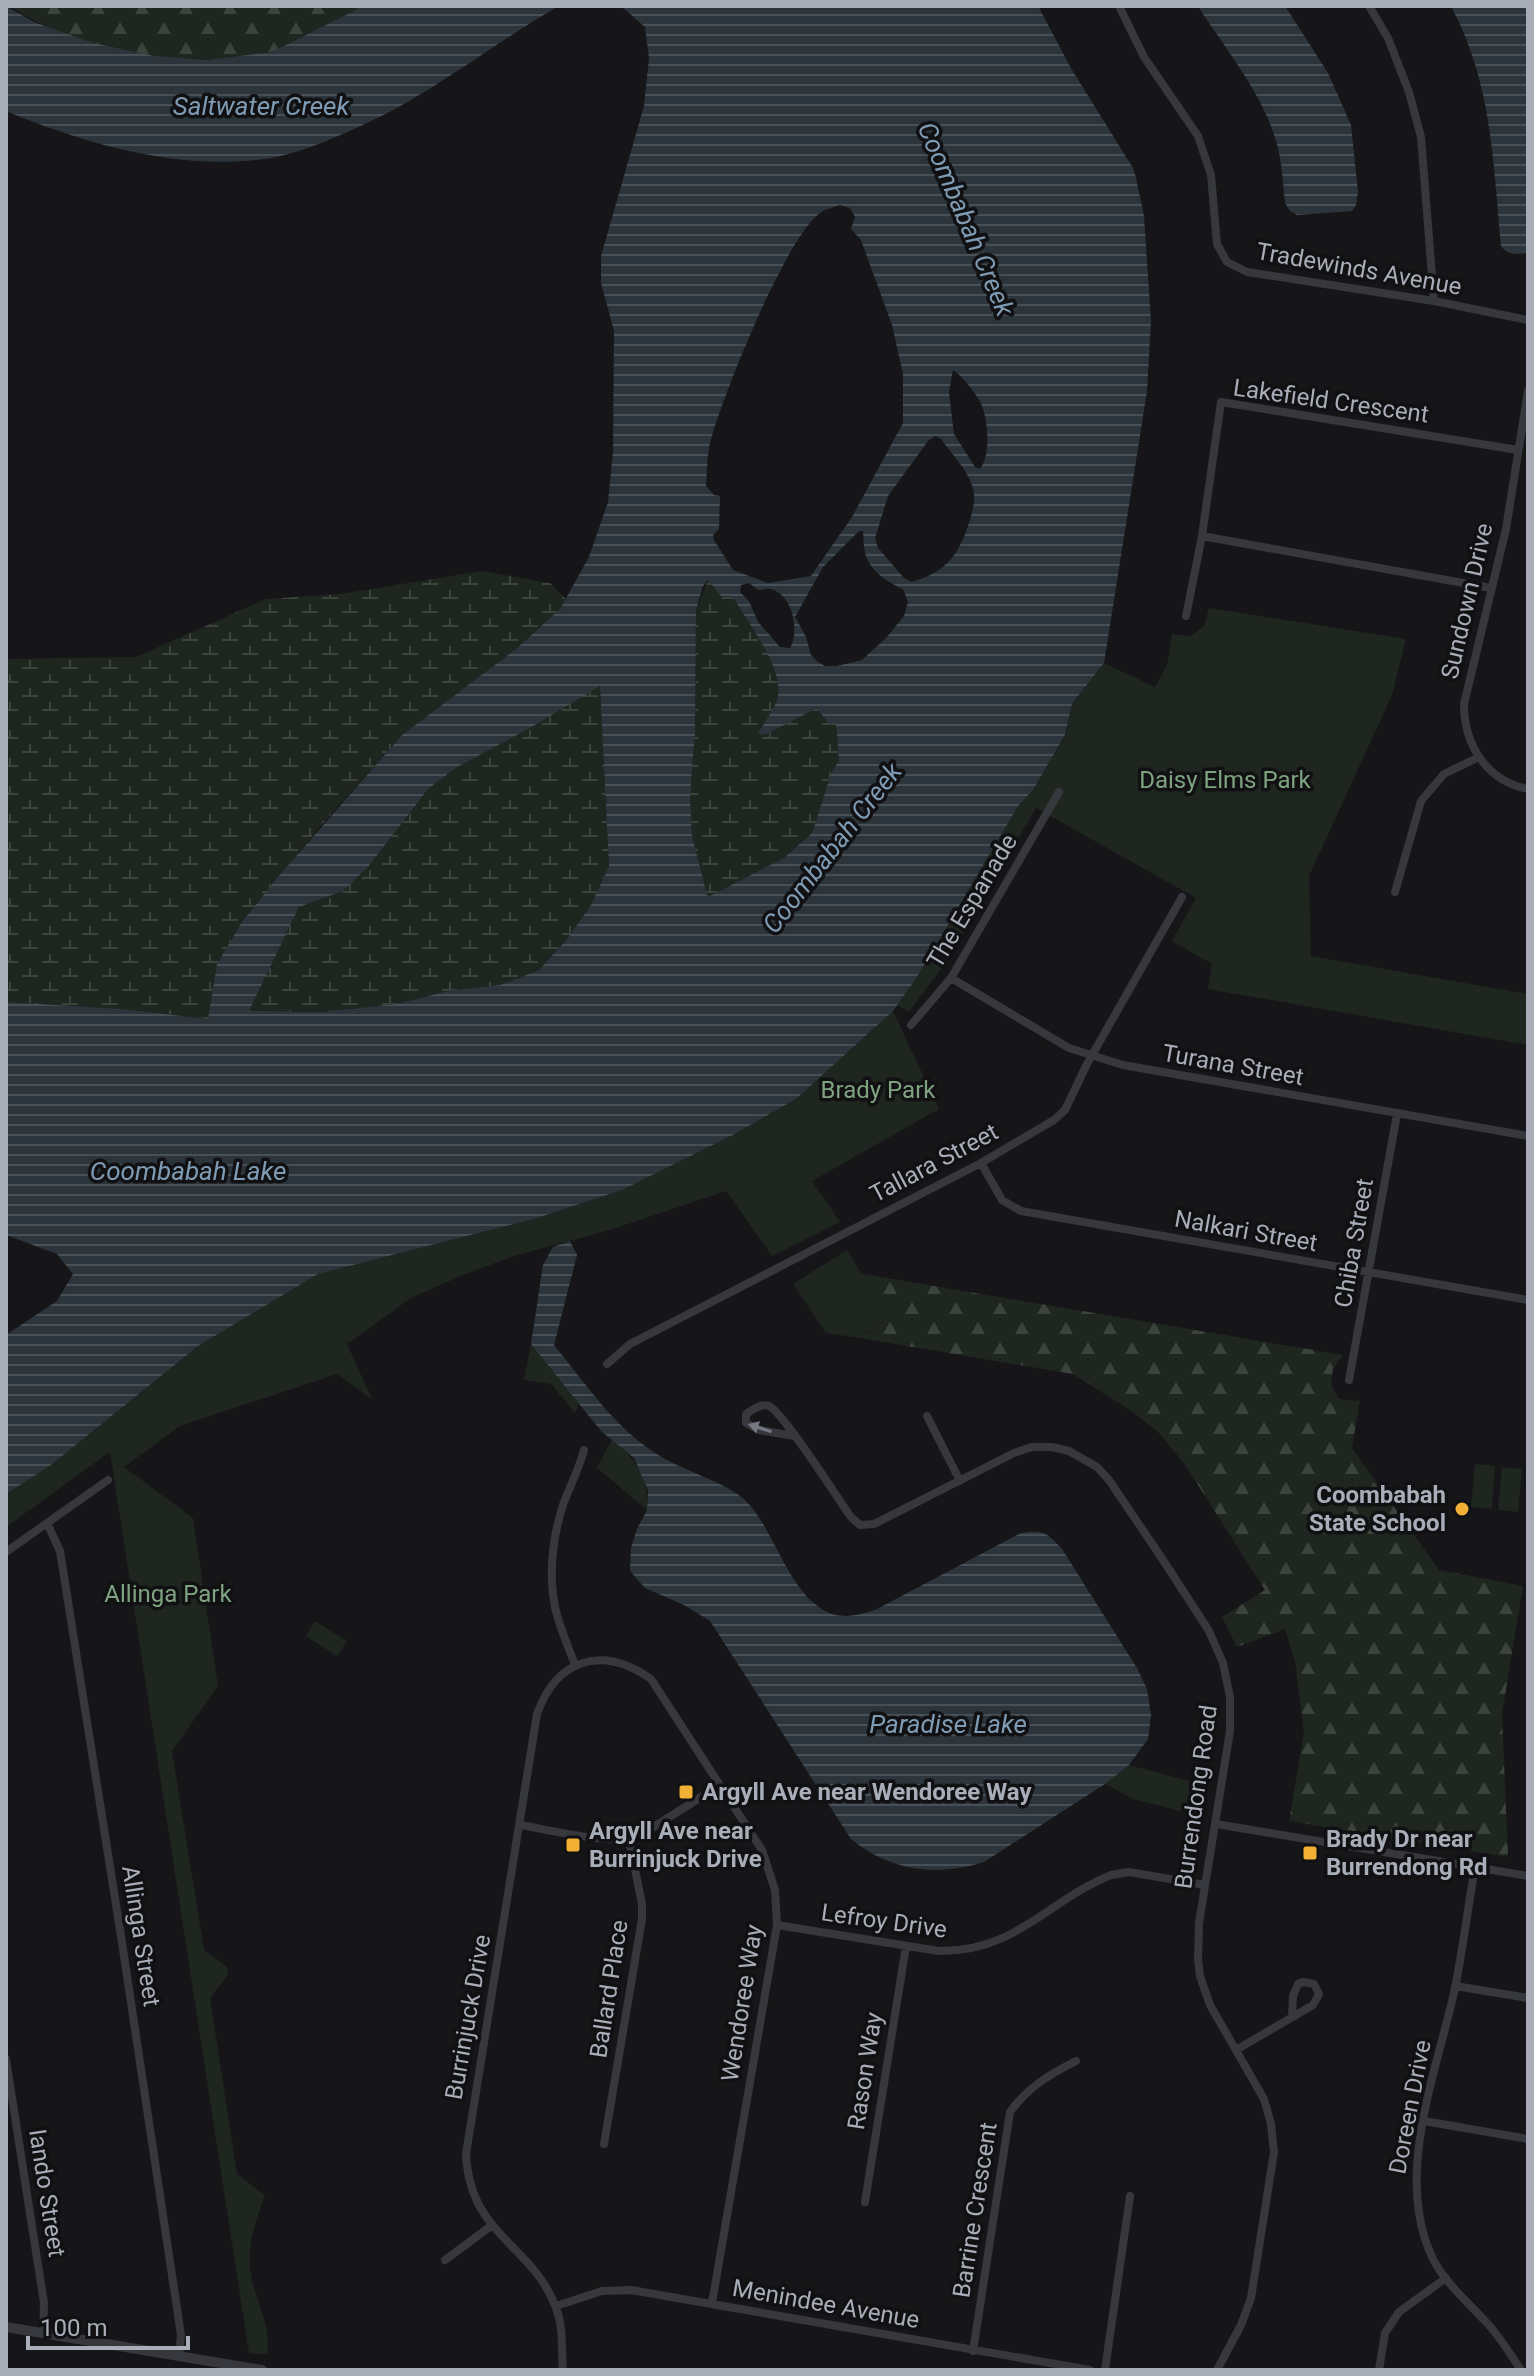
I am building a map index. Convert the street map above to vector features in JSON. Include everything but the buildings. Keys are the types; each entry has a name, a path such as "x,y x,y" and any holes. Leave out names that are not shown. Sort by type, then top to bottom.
{"street":[{"name":"Tradewinds Avenue","path":"1119,6 1144,57 1198,136 1211,175 1217,244 1227,262 1247,272 1434,301 1528,320"},
{"path":"1369,6 1388,38 1409,92 1421,137 1434,301"},
{"name":"Sundown Drive","path":"1528,391 1506,529 1464,704 1464,724 1472,747 1488,771 1504,781 1528,789"},
{"name":"Lakefield Crescent","path":"1186,616 1202,536 1221,402 1518,450"},
{"path":"1202,536 1491,588"},
{"path":"1395,892 1421,801 1444,774 1479,757"},
{"name":"The Espanade","path":"911,1025 951,978 1059,792"},
{"name":"Tallara Street","path":"607,1364 630,1344 981,1163 1054,1120 1065,1110 1182,897"},
{"name":"Turana Street","path":"951,978 1069,1048 1092,1057 1528,1136"},
{"name":"Chiba Street","path":"1349,1380 1397,1114"},
{"name":"Nalkari Street","path":"981,1163 1002,1200 1021,1211 1528,1300"},
{"name":"Burrendong Road","path":"794,1436 752,1428 746,1423 746,1414 760,1406 768,1406 794,1436 851,1517 860,1525 874,1524 1014,1453 1032,1447 1069,1451 1097,1467 1109,1480 1209,1631 1223,1663 1230,1697 1230,1731 1197,1946 1200,1976 1210,2005 1256,2082 1268,2110 1273,2140 1273,2164 1251,2298 1241,2325 1217,2370"},
{"path":"927,1416 960,1481"},
{"path":"575,1665 555,1607 551,1575 554,1542 564,1503 584,1450"},
{"path":"6,1552 108,1480"},
{"name":"Allinga Street","path":"48,1525 60,1551 119,1921 181,2335 179,2356"},
{"name":"Wendoree Way","path":"575,1665 596,1660 615,1661 633,1667 651,1679 768,1862 775,1890 777,1925 712,2303"},
{"name":"Burrinjuck Drive","path":"562,2368 563,2341 556,2306 537,2274 491,2226 473,2192 466,2154 537,1714 545,1693 558,1677 575,1665"},
{"path":"521,1825 629,1840 720,1785"},
{"path":"1216,1824 1528,1876"},
{"name":"Ballard Place","path":"604,2144 642,1919 642,1904 629,1840"},
{"name":"Doreen Drive","path":"1475,1867 1455,1986 1424,2121 1415,2191 1420,2223 1434,2261 1456,2293 1487,2323 1521,2370"},
{"name":"Lefroy Drive","path":"777,1925 906,1946 961,1951 998,1942 1101,1880 1120,1873 1205,1885"},
{"name":"Rason Way","path":"865,2202 906,1946"},
{"path":"1455,1986 1528,1998"},
{"path":"1236,2050 1292,2016"},
{"name":"Iando Street","path":"6,2059 44,2303 43,2334"},
{"name":"Barrine Crescent","path":"973,2351 1010,2112 1024,2093 1040,2080 1076,2061"},
{"path":"1424,2121 1528,2139"},
{"path":"1105,2370 1130,2196"},
{"path":"445,2260 491,2226"},
{"path":"1379,2370 1385,2333 1399,2312 1446,2278"},
{"name":"Menindee Avenue","path":"556,2306 602,2291 624,2289 1090,2370"},
{"path":"6,2327 262,2370"}],"green space":[{"path":"10,6 364,6 274,51 206,60 171,58 101,46 37,22"},
{"path":"482,571 550,583 566,599 560,609 516,649 402,735 319,828 242,922 218,963 208,1019 122,1009 6,1002 6,659 136,657 266,599 341,594"},
{"path":"708,580 721,596 732,597 736,602 776,670 778,693 767,734 817,708 829,723 836,723 839,760 831,774 812,833 784,858 710,896 707,895 692,836 690,794 695,733 696,610"},
{"name":"Daisy Elms Park","path":"1209,608 1406,639 1392,695 1309,876 1311,956 1528,994 1528,1045 1208,989 1212,964 1172,941 1196,898 1036,808 941,969 909,1012 897,1005 917,977 1018,806 1033,790 1065,736 1072,705 1104,663 1155,687 1167,665 1172,634 1191,636 1204,626"},
{"path":"600,685 609,866 591,905 568,938 539,970 500,985 448,991 396,1004 322,1012 249,1011 299,907 343,891 368,867 428,789 457,767"},
{"path":"893,1011 939,1109 812,1181 840,1222 772,1256 726,1191 613,1229 514,1256 411,1298 347,1344 372,1399 337,1374 180,1426 124,1467 193,1518 218,1686 172,1751 204,1950 227,1967 228,1975 210,1998 237,2174 265,2195 253,2234 250,2265 267,2334 267,2355 249,2353 110,1452 6,1527 6,1494 51,1465 198,1346 318,1274 534,1219 622,1190 731,1136 796,1099"},
{"path":"847,1250 888,1318 866,1334 866,1339 826,1333 793,1284"},
{"path":"861,1276 1343,1355 1333,1369 1331,1385 1339,1399 1360,1399 1352,1448 1439,1570 1523,1586 1502,1714 1508,1857 1289,1821 1304,1733 1295,1661 1285,1629 1237,1647 1222,1617 1265,1590 1184,1463 1159,1433 1133,1412 1073,1374 866,1339 866,1335 888,1318"},
{"path":"531,1344 579,1403 575,1413 551,1384 524,1380"},
{"path":"612,1439 640,1470 646,1488 647,1510 597,1468"},
{"path":"1475,1464 1495,1466 1492,1509 1471,1507"},
{"path":"1502,1467 1522,1469 1518,1512 1498,1510"},
{"path":"315,1621 347,1641 337,1656 306,1636"},
{"path":"1129,1765 1204,1785 1199,1816 1133,1799 1105,1784"}],"water":[{"name":"Saltwater Creek","path":"6,6 34,22 93,43 154,56 207,60 272,52 364,6 559,6 416,97 368,123 285,155 237,161 204,161 102,145 6,111"},
{"name":"Coombabah Lake","path":"621,6 1038,6 1072,70 1133,168 1144,216 1151,321 1147,391 1104,663 1072,704 1065,735 1033,790 1018,806 917,977 893,1011 796,1099 731,1136 622,1190 534,1219 318,1274 198,1346 51,1465 6,1494 6,1335 57,1301 73,1274 57,1254 6,1235 6,1002 122,1009 208,1019 217,964 242,922 277,878 402,735 516,649 560,609 589,557 608,502 613,452 614,331 601,283 601,256 644,106 649,58 645,27","holes":["840,205 850,208 855,217 851,229 861,240 892,325 903,374 903,423 852,517 811,576 768,583 733,570 714,540 713,535 719,529 720,496 714,495 706,486 709,448 741,356 775,281 792,249 823,211","953,370 974,391 984,412 987,447 980,469 975,467 954,434 949,392","935,436 940,438 966,472 974,493 974,504 963,540 944,566 911,582 878,548 875,538 888,496 928,441","859,531 863,531 864,549 874,570 903,589 908,602 904,616 862,660 837,666 825,666 811,655 795,617 823,567","708,580 721,596 732,597 765,649 778,688 777,700 758,734 767,734 817,708 829,724 836,723 839,760 831,774 812,833 784,858 710,896 707,895 692,836 690,794 695,733 696,610 703,586","749,583 758,590 771,589 785,598 794,623 790,648 780,647 758,622 749,601 740,592 741,585","600,686 609,866 591,905 568,938 539,970 500,985 448,991 396,1004 322,1012 249,1011 299,907 343,891 368,867 428,789 457,767"]},
{"path":"1198,6 1285,6 1328,73 1351,125 1358,192 1352,211 1297,215 1290,211 1285,203 1280,156 1262,105"},
{"path":"1451,6 1527,6 1528,9 1528,253 1510,253 1501,246 1483,93 1465,35"},
{"name":"Paradise Lake","path":"570,1241 577,1255 554,1345 629,1433 670,1462 728,1488 746,1501 765,1527 798,1585 819,1607 833,1614 862,1614 1021,1533 1040,1532 1052,1539 1062,1549 1147,1689 1151,1715 1148,1739 1129,1765 1105,1784 984,1862 966,1867 914,1868 881,1858 851,1839 710,1621 684,1605 645,1588 630,1571 631,1548 647,1510 648,1490 634,1458 601,1431 531,1344 543,1265 553,1247"}],"place":[{"name":"Coombabah State School","path":"1462,1509"},
{"name":"Argyll Ave near Wendoree Way","path":"686,1792"},
{"name":"Argyll Ave near Burrinjuck Drive","path":"573,1845"},
{"name":"Brady Dr near Burrendong Rd","path":"1310,1853"}],"water label":[{"name":"Coombabah Creek","path":"966,219"},
{"name":"Coombabah Creek","path":"832,848"}],"park label":[{"name":"Brady Park","path":"878,1090"},
{"name":"Allinga Park","path":"168,1594"}]}
